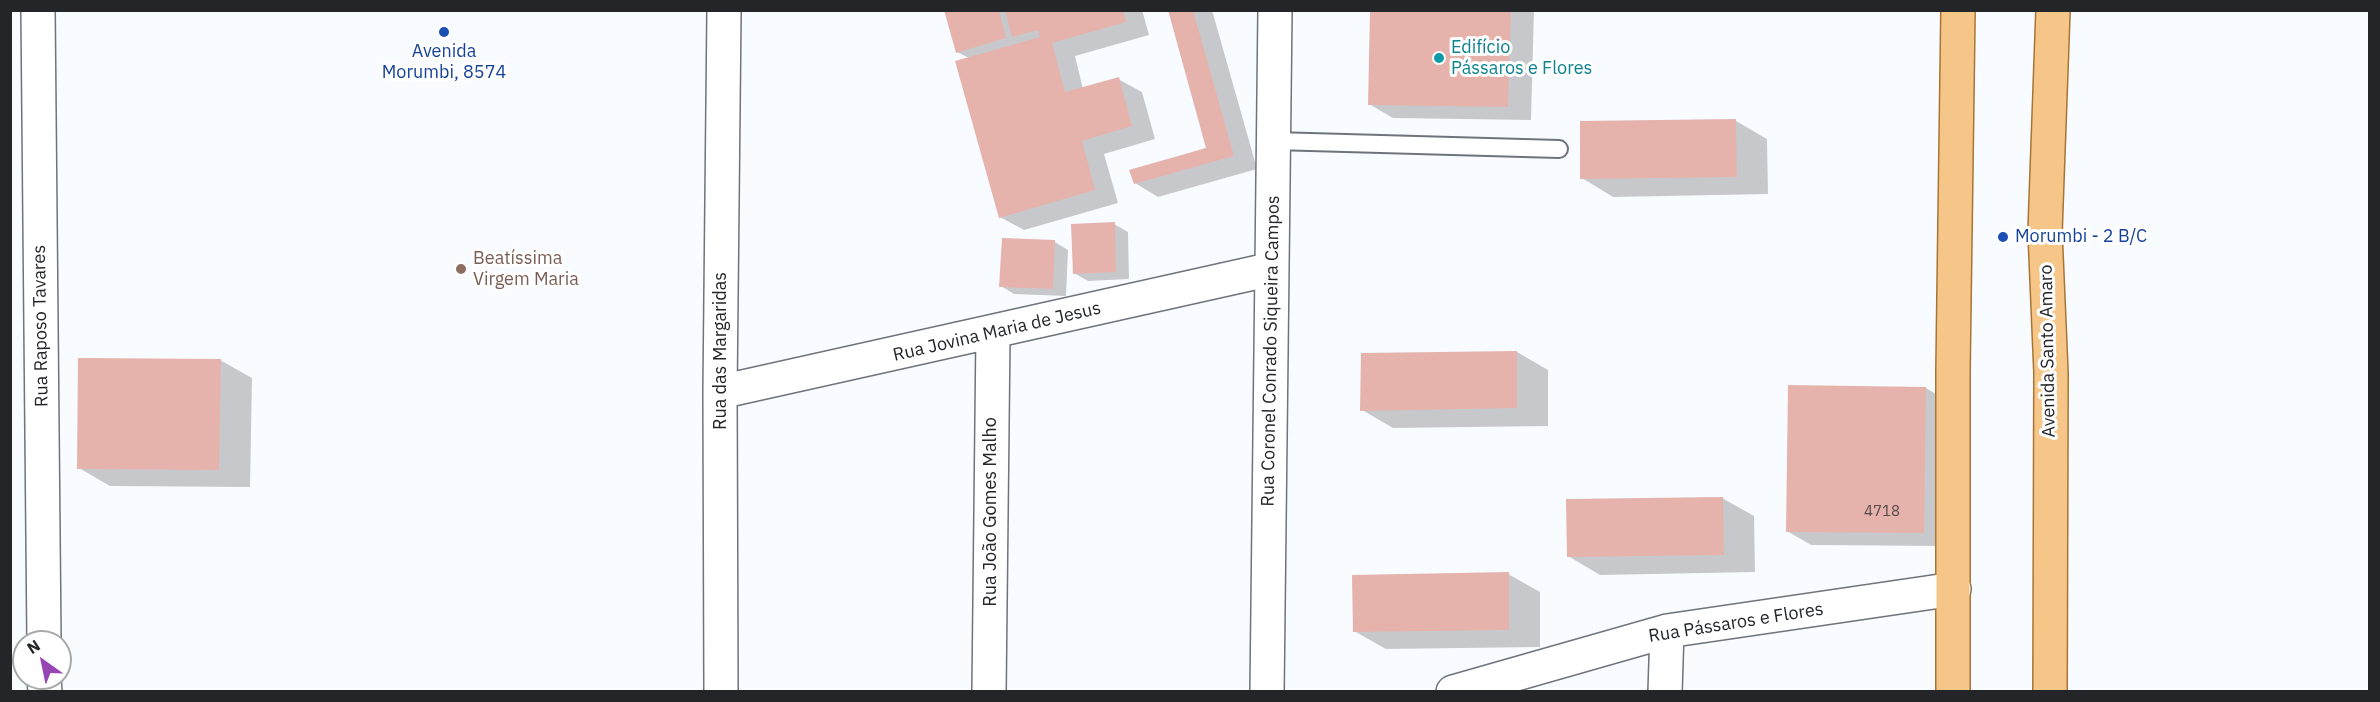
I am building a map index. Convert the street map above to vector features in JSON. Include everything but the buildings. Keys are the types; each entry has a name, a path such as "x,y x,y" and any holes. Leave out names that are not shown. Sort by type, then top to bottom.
{"main road":[{"path":"1953,692 1953,370 1958,10"},
{"name":"Avenida Santo Amaro","path":"2050,692 2050,374 2045,232 2053,10"}],"street":[{"name":"Rua Raposo Tavares","path":"38,10 44,630"},
{"name":"Rua das Margaridas","path":"721,692 720,392 724,10"},
{"name":"Rua Coronel Conrado Siqueira Campos","path":"1267,692 1275,10"},
{"name":"Rua Jovina Maria de Jesus","path":"720,392 1272,269"},
{"name":"Rua João Gomes Malho","path":"990,692 993,333"},
{"name":"Rua Pássaros e Flores","path":"1453,692 1667,631 1954,589"},
{"path":"1665,692 1667,631"}],"lane":[{"path":"1274,141 1559,149"}],"place":[{"name":"Avenida Morumbi, 8574","path":"444,32"},
{"name":"Edifício Pássaros e Flores","path":"1439,58"},
{"name":"Morumbi - 2 B/C","path":"2003,237"},
{"name":"Beatíssima Virgem Maria","path":"461,269"}]}
